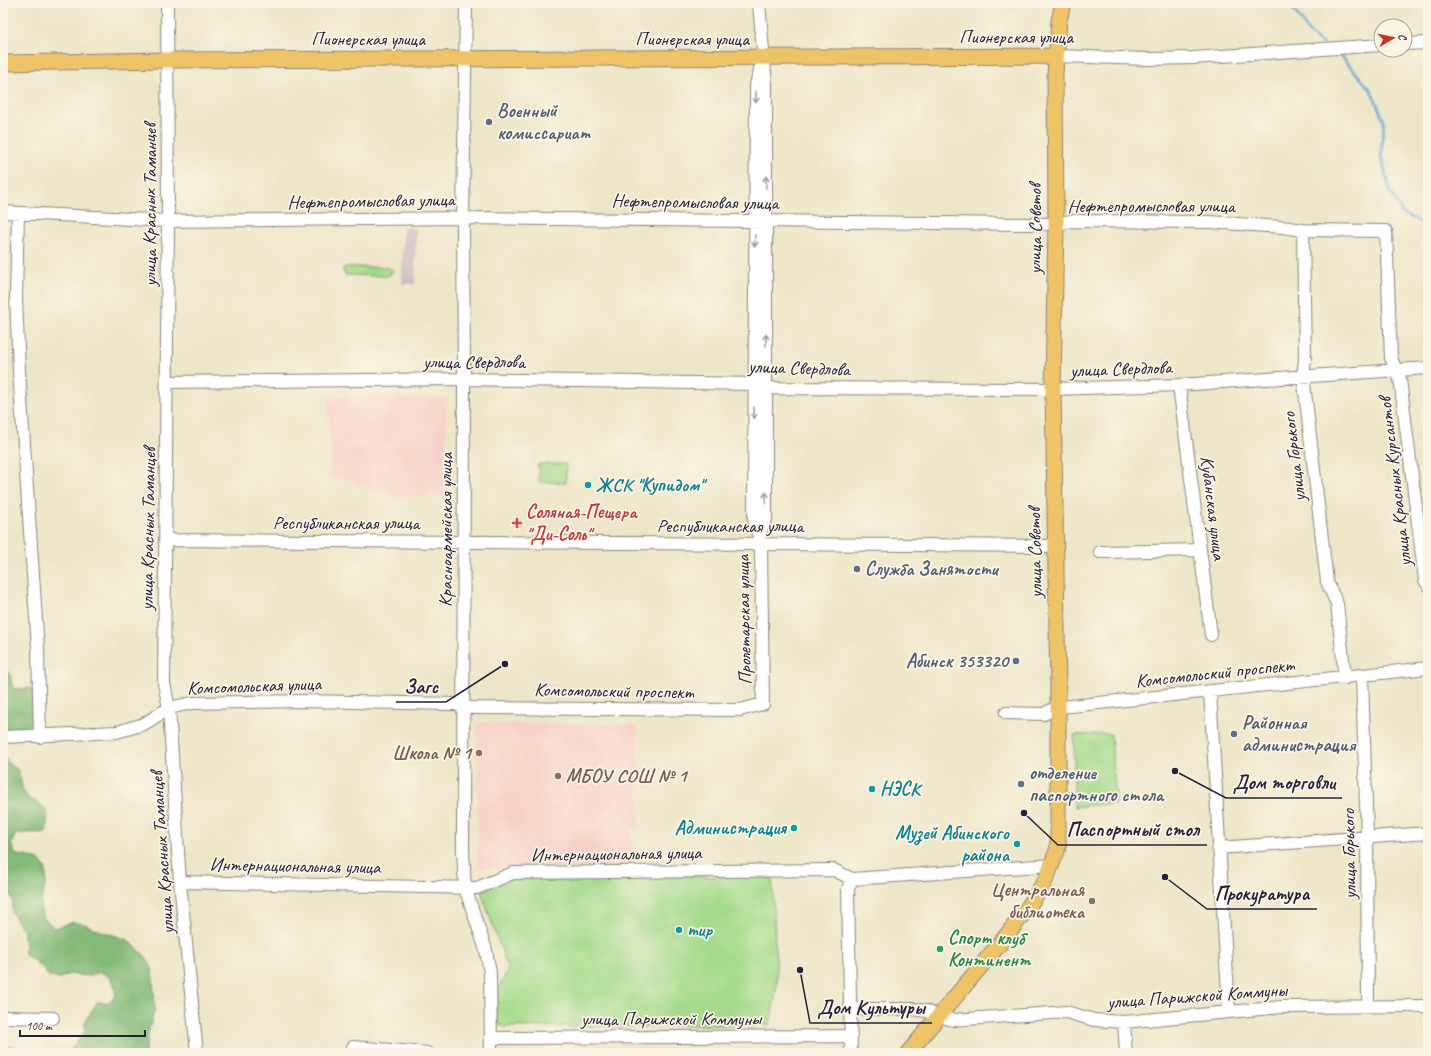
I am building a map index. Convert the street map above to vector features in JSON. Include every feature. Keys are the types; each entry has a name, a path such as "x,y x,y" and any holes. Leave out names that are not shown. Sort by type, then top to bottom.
{"main road":[{"name":"улица Советов","path":"908,1053 1007,935 1029,906 1045,881 1058,848 1053,389 1056,224 1056,56 1063,3"},
{"name":"Пионерская улица","path":"3,63 167,60 1056,56"}],"street":[{"name":"улица Красных Таманцев","path":"167,3 168,221 164,683 169,708 180,882 197,1053"},
{"name":"Красноармейская улица","path":"466,3 463,218 463,849 465,888 486,950 492,1038 491,1053"},
{"name":"Пролетарская улица","path":"759,3 766,85 761,221 760,386 766,519 760,540 763,704"},
{"path":"1413,43 1428,42"},
{"name":"Пионерская улица","path":"1056,56 1149,59 1193,58 1373,46"},
{"name":"Нефтепромысловая улица","path":"3,212 168,221 463,218 1056,224 1071,221 1210,222 1282,226 1303,230 1386,231"},
{"path":"18,214 16,297 19,371 38,648 40,737"},
{"name":"улица Горького","path":"1303,230 1305,360 1303,375 1327,582 1338,604 1345,678"},
{"name":"улица Красных Курсантов","path":"1386,231 1391,358 1400,379 1425,580 1428,585"},
{"name":"улица Свердлова","path":"167,382 464,379 760,386 1053,389 1179,385 1303,375 1428,368"},
{"name":"Кубанская улица","path":"1179,385 1211,635"},
{"name":"Республиканская улица","path":"166,540 760,540 1054,546"},
{"path":"1100,552 1200,550"},
{"name":"Комсомольский проспект","path":"1006,713 1044,714 1057,707 1345,678 1428,668"},
{"name":"улица Горького","path":"1362,676 1367,836 1368,1006"},
{"path":"1210,692 1218,848 1229,1011"},
{"name":"Комсомольская улица","path":"3,737 40,737 117,732 144,724 169,708 192,703 303,701 454,704 463,706"},
{"name":"Комсомольский проспект","path":"463,706 740,710 763,704"},
{"path":"1218,848 1367,836 1428,833"},
{"path":"851,1053 848,888 852,879 1052,865"},
{"name":"Интернациональная улица","path":"180,882 477,888 513,874 834,870 852,879"},
{"name":"улица Парижской Коммуны","path":"851,1009 912,1009 926,1011 954,1020 1066,1012 1094,1020 1124,1022 1282,1007 1428,1006"},
{"path":"3,1017 53,1018"},
{"path":"1124,1022 1126,1053"},
{"name":"улица Парижской Коммуны","path":"492,1038 851,1036"},
{"path":"353,1047 427,1053"}],"shaded area":[{"path":"403,228 416,228 415,284 402,284"},
{"path":"328,396 447,398 445,496 393,497 384,490 357,486 349,479 331,478"},
{"name":"МБОУ СОШ № 1","path":"477,723 637,725 640,827 632,827 633,868 478,868"}],"green space":[{"path":"386,267 393,270 390,275 386,276 345,275 343,268"},
{"path":"538,464 566,464 566,483 539,482"},
{"path":"3,668 10,674 13,689 30,688 34,691 36,727 33,732 12,732 3,730"},
{"path":"1111,734 1116,803 1074,807 1074,735"},
{"path":"3,754 9,764 18,770 23,790 29,799 40,804 46,811 47,815 48,820 46,832 23,833 15,835 11,844 15,854 36,859 46,870 46,883 41,905 41,911 44,918 54,928 74,922 85,924 128,940 147,958 152,968 155,1007 147,1038 145,1053 43,1053 70,1050 84,1033 85,1022 97,1002 108,1003 116,996 116,991 110,978 100,972 90,976 69,974 59,979 48,976 42,967 25,954 24,932 12,913 13,901 3,876"},
{"path":"772,876 777,985 770,1025 505,1027 496,1022 497,992 508,969 481,891 515,878"},
{"path":"11,1046 26,1049 34,1053 3,1053 3,1047"}],"waterway":[{"path":"1289,3 1311,35 1324,45"},
{"path":"1335,53 1343,58 1371,90 1384,121 1381,156 1390,190 1402,213 1428,226"}],"place":[{"name":"Военный комиссариат","path":"489,122"},
{"name":"ЖСК \"Купидом\"","path":"588,485"},
{"name":"Соляная-Пещера \"Ди-Соль\"","path":"517,523"},
{"name":"Служба Занятости","path":"857,569"},
{"name":"Абинск 353320","path":"1016,661"},
{"name":"Загс","path":"505,664"},
{"name":"Районная администрация","path":"1234,734"},
{"name":"Школа № 1","path":"479,753"},
{"name":"Дом торговли","path":"1175,771"},
{"name":"МБОУ СОШ № 1","path":"558,776"},
{"name":"отделение паспортного стола","path":"1021,784"},
{"name":"НЭСК","path":"872,789"},
{"name":"Паспортный стол","path":"1024,813"},
{"name":"Администрация","path":"794,828"},
{"name":"Музей Абинского района","path":"1017,844"},
{"name":"Прокуратура","path":"1165,877"},
{"name":"Центральная библиотека","path":"1092,901"},
{"name":"тир","path":"679,930"},
{"name":"Спорт клуб Континент","path":"940,949"},
{"name":"Дом Культуры","path":"800,970"}]}
